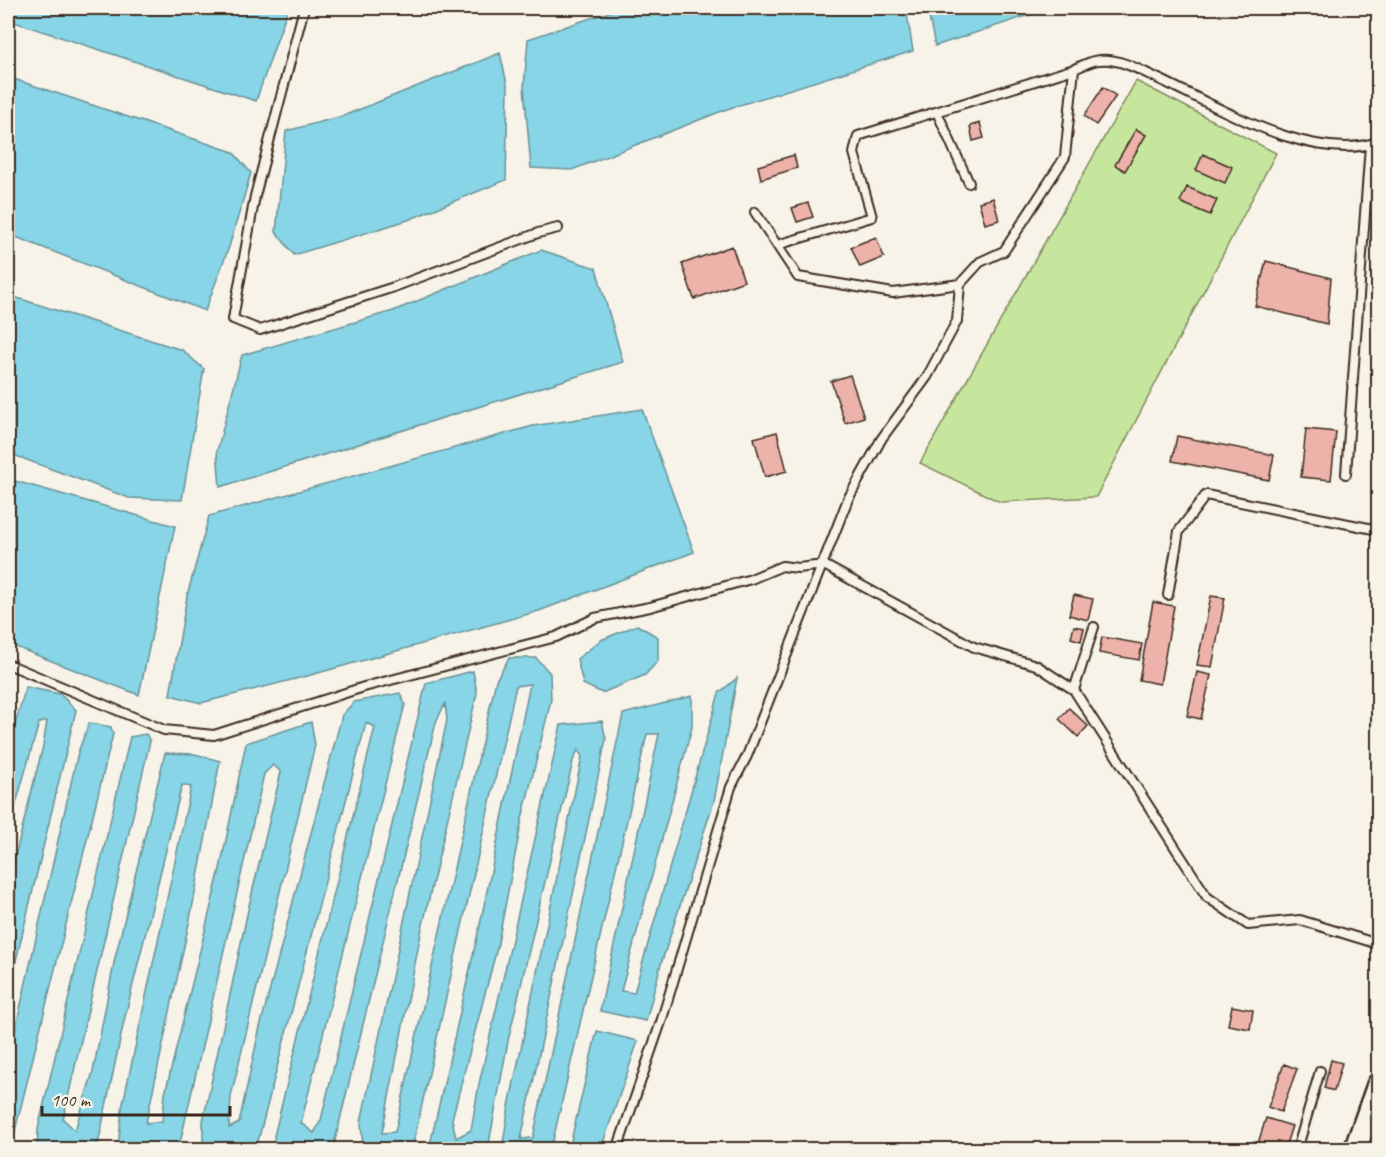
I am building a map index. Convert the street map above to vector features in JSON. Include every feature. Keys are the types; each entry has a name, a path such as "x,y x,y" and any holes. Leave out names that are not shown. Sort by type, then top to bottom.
{"main road":[{"path":"1355,1149 1378,1085"}],"lane":[{"path":"304,8 255,196 233,319 260,330 394,287 538,233 558,228"},
{"path":"777,245 872,217 854,153 858,136 1100,60 1126,64 1246,120 1320,146 1370,145 1378,142"},
{"path":"617,1149 662,1018 731,787 747,756 787,650 824,565 848,499 882,438 927,377 957,321 960,284 980,262 1004,251 1065,158 1074,69"},
{"path":"937,112 969,183"},
{"path":"1346,474 1370,145"},
{"path":"756,212 798,278 893,293 960,284"},
{"path":"1168,595 1179,531 1206,495 1378,530"},
{"path":"8,664 164,730 214,735 364,687 556,637 595,618 650,607 751,579 782,566 798,568 824,565 974,647 1036,665 1074,690 1207,897 1248,925 1300,920 1378,944"},
{"path":"1074,690 1094,627"},
{"path":"1297,1149 1320,1071"}],"green space":[{"path":"1136,81 1276,153 1096,497 1000,502 920,463"}],"water":[{"path":"8,8 288,8 256,101 8,20"},
{"path":"621,8 906,8 913,51 727,109 572,170 531,168 524,87 528,39"},
{"path":"927,8 1051,8 935,46"},
{"path":"500,53 508,88 506,180 408,220 294,255 276,232 286,131 343,116"},
{"path":"8,77 233,152 251,173 229,247 205,311 8,234"},
{"path":"541,250 596,268 623,362 220,487 217,451 242,355 393,311"},
{"path":"8,295 182,350 204,369 182,500 129,498 8,453"},
{"path":"642,409 694,552 539,611 311,675 201,703 170,695 187,596 209,516 533,426"},
{"path":"8,479 175,526 139,695 8,644"},
{"path":"637,625 658,637 658,661 645,675 602,693 583,684 577,659 601,640"},
{"path":"509,658 536,658 550,673 551,700 522,819 497,948 452,1119 456,1138 471,1130 479,1084 561,725 602,721 606,739 521,1139 533,1138 623,714 692,696 692,727 621,991 634,993 719,693 737,678 714,801 661,964 646,1021 600,1011 659,734 647,734 551,1149 502,1149 582,757 578,750 573,761 508,1041 488,1149 429,1149 481,920 530,684 516,686 412,1149 363,1149 361,1122 447,720 445,704 436,722 333,1149 275,1149 274,1136 375,727 366,723 256,1149 203,1149 203,1121 248,910 281,772 273,765 264,774 181,1139 174,1149 118,1149 122,1108 191,787 182,785 124,1021 97,1149 37,1149 38,1129 130,737 146,734 150,741 63,1119 75,1130 93,1072 115,958 165,753 195,754 220,761 192,909 146,1123 162,1121 165,1094 220,869 246,743 311,722 315,745 231,1096 229,1128 239,1123 259,1031 342,715 354,702 400,693 405,704 301,1123 314,1133 321,1120 426,683 473,671 477,693 421,933 382,1133 395,1132 496,680"},
{"path":"26,687 60,694 76,710 8,994 8,884 43,746 47,721 39,723 8,832 8,747"},
{"path":"89,723 111,727 113,734 13,1139 8,1146 8,1062 78,752"},
{"path":"597,1031 638,1041 601,1149 569,1149"}],"building":[{"path":"1103,87 1116,96 1096,125 1084,116"},
{"path":"980,123 984,138 973,141 970,126"},
{"path":"1136,129 1146,135 1125,171 1115,165"},
{"path":"1203,154 1232,167 1225,183 1196,170"},
{"path":"794,155 797,168 761,179 758,166"},
{"path":"1187,187 1217,200 1210,215 1180,202"},
{"path":"993,198 999,220 985,224 979,202"},
{"path":"808,203 813,217 797,222 792,208"},
{"path":"876,237 884,257 860,267 851,247"},
{"path":"732,246 744,281 694,299 682,264"},
{"path":"1266,261 1331,278 1327,324 1255,306"},
{"path":"850,375 864,417 845,423 831,381"},
{"path":"1306,429 1336,432 1331,480 1301,477"},
{"path":"777,432 787,471 765,477 754,438"},
{"path":"1177,436 1274,455 1269,480 1172,461"},
{"path":"1074,595 1093,599 1088,620 1069,615"},
{"path":"1211,596 1225,598 1212,667 1197,665"},
{"path":"1153,602 1174,606 1160,684 1139,680"},
{"path":"1074,626 1084,628 1081,641 1071,638"},
{"path":"1102,637 1142,644 1139,660 1099,653"},
{"path":"1197,672 1211,675 1201,719 1187,716"},
{"path":"1069,708 1088,726 1078,737 1059,719"},
{"path":"1232,1006 1253,1010 1250,1029 1228,1025"},
{"path":"1331,1060 1342,1063 1334,1091 1324,1088"},
{"path":"1284,1064 1297,1069 1281,1112 1268,1107"},
{"path":"1266,1118 1292,1126 1284,1150 1256,1150"}]}
